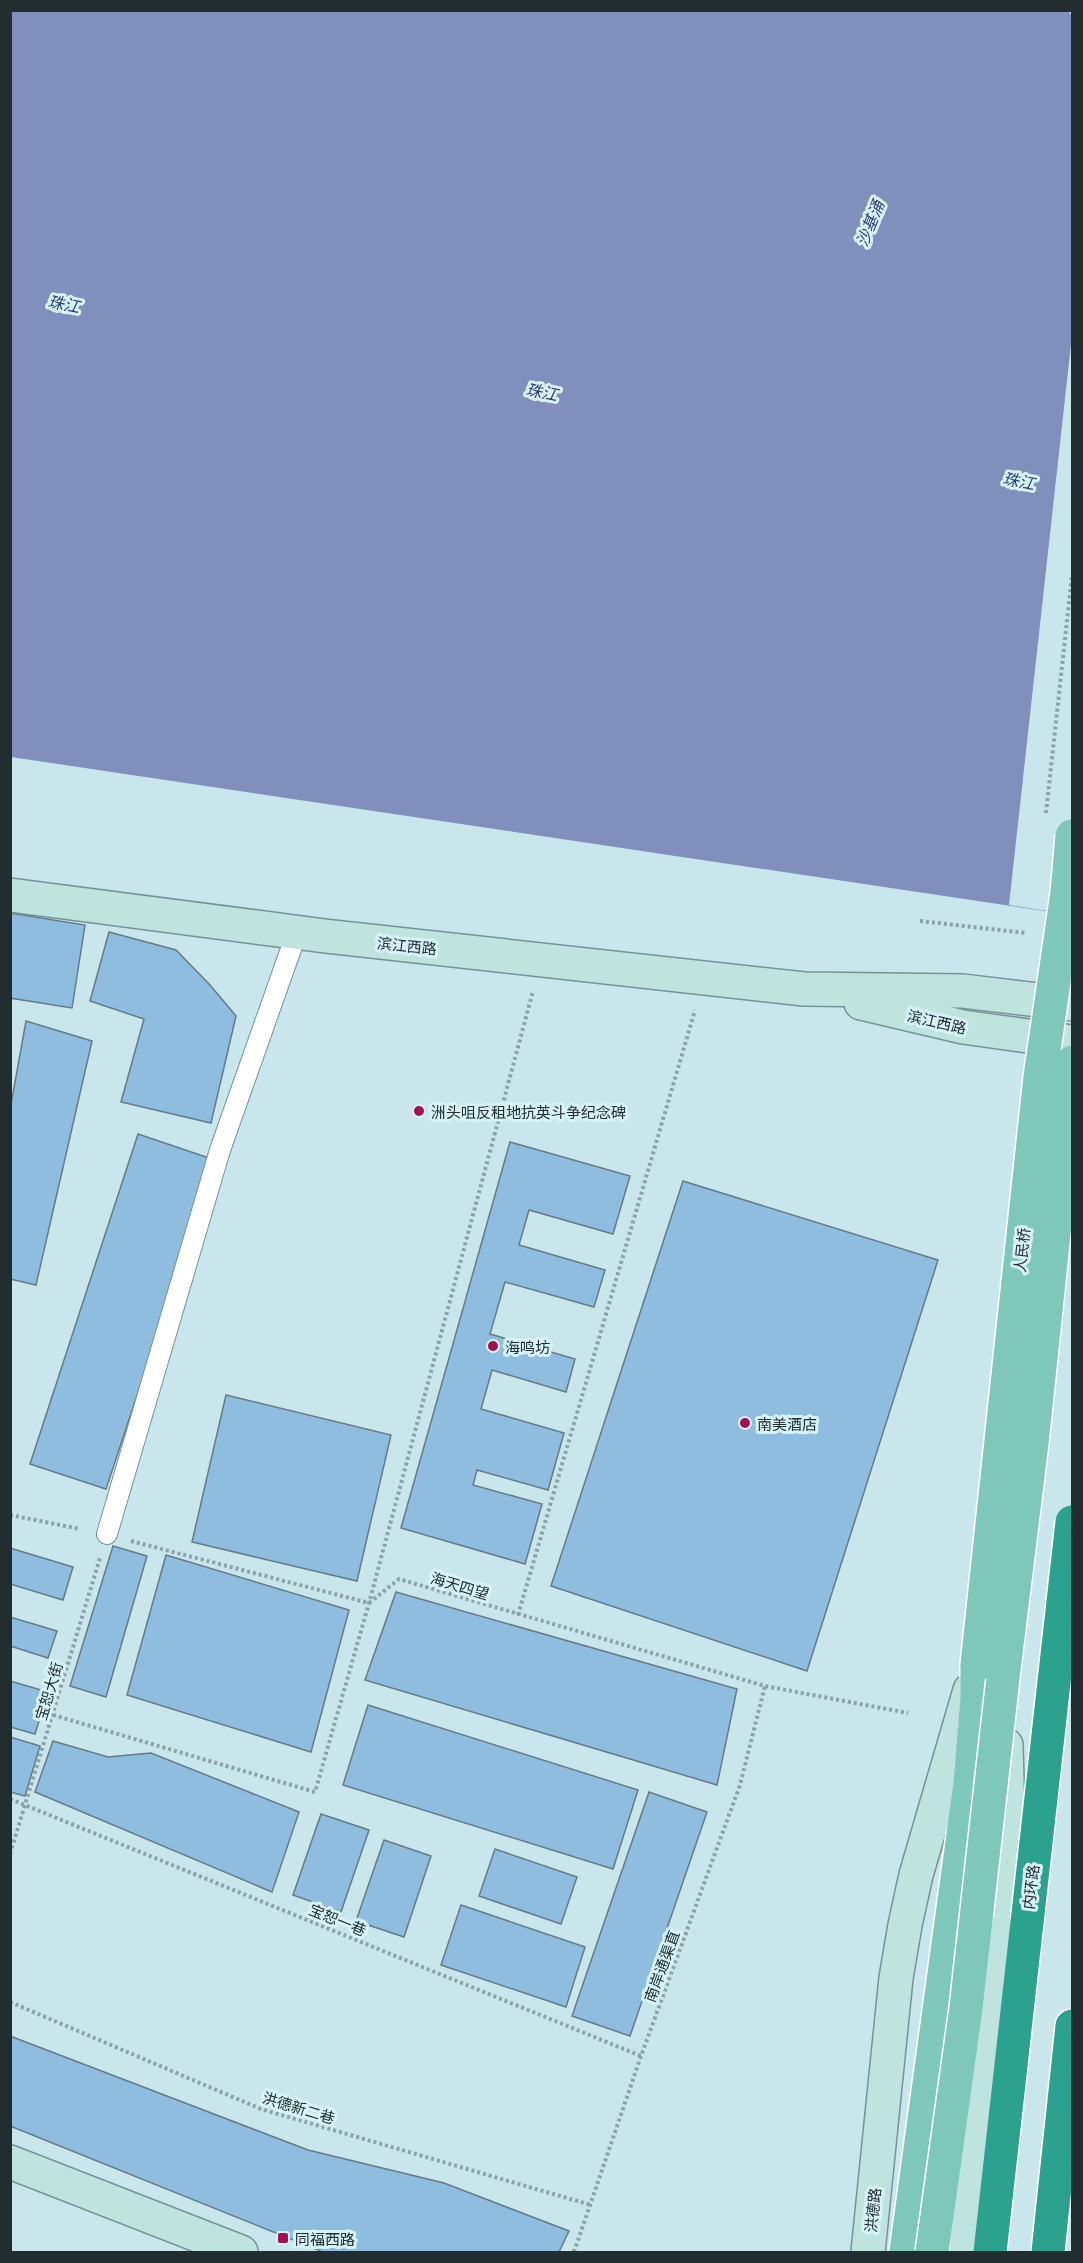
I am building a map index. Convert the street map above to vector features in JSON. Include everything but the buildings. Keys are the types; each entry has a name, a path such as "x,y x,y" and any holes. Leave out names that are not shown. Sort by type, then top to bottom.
{"highway":[{"name":"内环路","path":"990,2253 1072,1522"},
{"path":"1048,2253 1072,2026"}],"main road":[{"name":"人民桥","path":"990,1667 1040,1077 1072,836"},
{"name":"滨江西路","path":"10,895 297,932 804,989 963,991 1072,1004"},
{"name":"滨江西路","path":"804,989 963,1028 1072,1041"},
{"name":"人民桥","path":"990,1667 1032,1443 1072,1062"},
{"name":"洪德路","path":"868,2253 896,1978 916,1875 990,1667"},
{"path":"906,2253 969,1784 977,1698 990,1667"},
{"path":"932,2253 967,1996 990,1667"},
{"path":"966,2253 1003,1899 1008,1818 990,1667"},
{"path":"10,2162 241,2253"}],"lane":[{"path":"107,1534 220,1150 297,932"}],"path":[{"path":"920,921 1032,934"},
{"path":"53,1715 315,1792 369,1603 542,960"},
{"path":"518,1615 705,978"},
{"path":"10,1515 107,1534 369,1603"},
{"name":"宝恕大街","path":"10,1854 107,1534"},
{"name":"海天四望","path":"369,1603 399,1579 765,1686 909,1713"},
{"name":"南岸通渠直","path":"574,2253 641,2056 740,1785 765,1686"},
{"name":"宝恕一巷","path":"10,1799 641,2056"},
{"name":"洪德新二巷","path":"10,2002 261,2109 591,2205"}],"water":[{"path":"10,11 1068,11 1072,16 1072,915 11,757"}],"pier":[{"path":"1072,335 1072,915 1009,905"}],"place":[{"name":"洲头咀反租地抗英斗争纪念碑","path":"419,1111"},
{"name":"海鸣坊","path":"493,1346"},
{"name":"南美酒店","path":"745,1423"},
{"name":"同福西路","path":"283,2238"}],"water label":[{"name":"沙基涌","path":"869,223"},
{"name":"珠江","path":"64,303"},
{"name":"珠江","path":"542,391"},
{"name":"珠江","path":"1019,480"}]}
